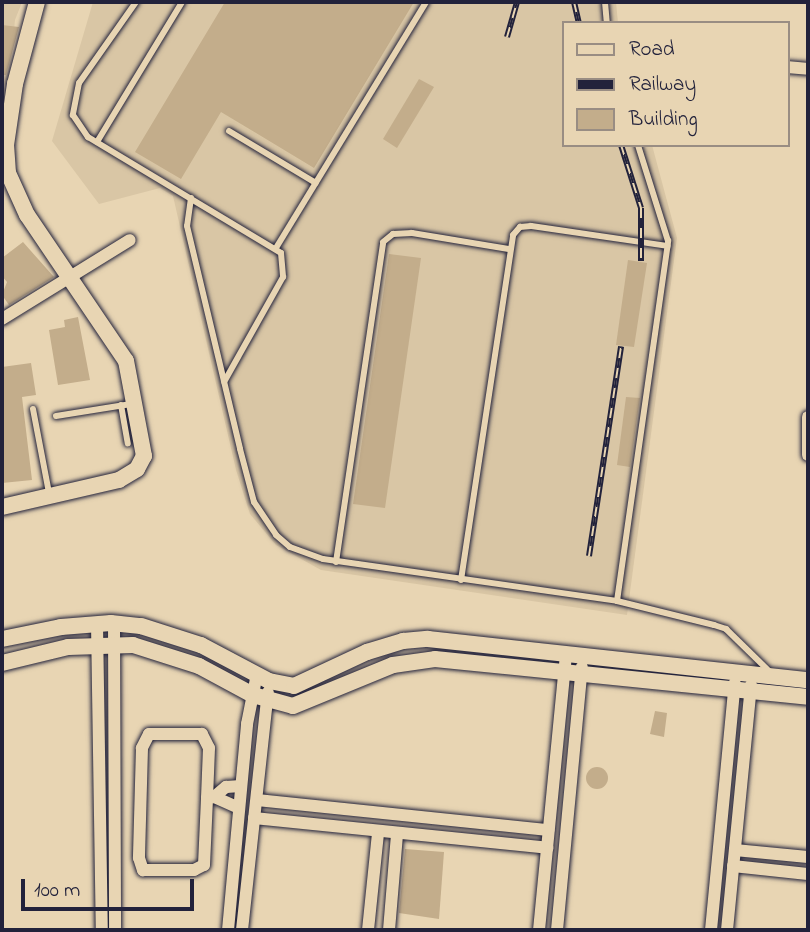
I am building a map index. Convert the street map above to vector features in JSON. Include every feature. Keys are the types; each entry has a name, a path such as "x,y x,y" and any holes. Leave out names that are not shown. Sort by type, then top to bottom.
{"street":[{"path":"2,507 119,480 137,469 144,456 129,404 126,361 74,278 27,215 8,173 8,88 37,2"},
{"path":"789,67 808,69"},
{"path":"2,319 74,278 130,240"},
{"path":"808,417 808,455"},
{"path":"2,639 106,623 141,626 201,645 263,678 294,687 403,640 454,640 584,657 808,680"},
{"path":"106,623 115,930"},
{"path":"102,930 107,645"},
{"path":"2,663 107,645 149,649 199,666 260,698 293,706 408,660 450,659 808,697"},
{"path":"538,930 566,654"},
{"path":"557,930 584,657"},
{"path":"727,930 735,850 743,673"},
{"path":"228,930 241,786 263,678"},
{"path":"711,930 742,690"},
{"path":"242,930 257,800 260,698"},
{"path":"211,798 209,748 202,734 149,734 142,748 139,859 143,870 194,870 204,865 211,798 226,786 241,786"},
{"path":"211,798 239,808"},
{"path":"257,800 548,830"},
{"path":"254,818 377,833 547,848"},
{"path":"368,930 377,833"},
{"path":"389,930 397,835"},
{"path":"735,850 808,857"},
{"path":"733,866 808,874"}],"lane":[{"path":"136,2 73,98 77,125 97,142 276,248 284,259 283,277 224,382"},
{"path":"97,142 182,2"},
{"path":"276,248 426,2"},
{"path":"605,2 607,21"},
{"path":"229,131 316,183"},
{"path":"617,601 668,246 639,147"},
{"path":"191,198 187,226 224,382 263,519 290,547 336,562 617,601 726,629 774,676"},
{"path":"461,580 513,235 523,226 668,246"},
{"path":"336,562 383,242 393,234 412,233 509,249"},
{"path":"56,416 129,404 128,443"},
{"path":"33,409 50,496"}],"shaded area":[{"path":"2,2 22,2 15,20 2,155"},
{"path":"93,2 616,2 618,21 562,21 562,147 653,147 677,238 627,615 321,570 276,545 250,514 236,470 173,196 160,188 99,204 52,141"}],"building":[{"path":"225,2 414,2 314,168 221,112 181,179 135,152"},
{"path":"2,25 19,27 6,75 2,75"},
{"path":"419,79 434,87 397,148 383,139"},
{"path":"23,242 54,277 9,305 2,295 7,282 2,276 2,258"},
{"path":"389,254 421,258 385,508 353,504"},
{"path":"628,260 647,263 634,347 616,345"},
{"path":"78,317 90,380 58,385 49,330 65,327 64,320"},
{"path":"31,363 36,395 22,397 32,480 2,483 2,367"},
{"path":"626,397 640,398 630,467 617,465"},
{"path":"655,711 667,713 664,737 650,734"},
{"path":"597,767 605,770 608,778 605,786 597,789 589,786 586,778 589,770"},
{"path":"405,849 444,852 439,919 399,913"}],"railway":[{"path":"507,37 517,2"},
{"path":"574,2 579,21"},
{"path":"622,147 641,208 641,261"},
{"path":"589,556 621,346"}]}
